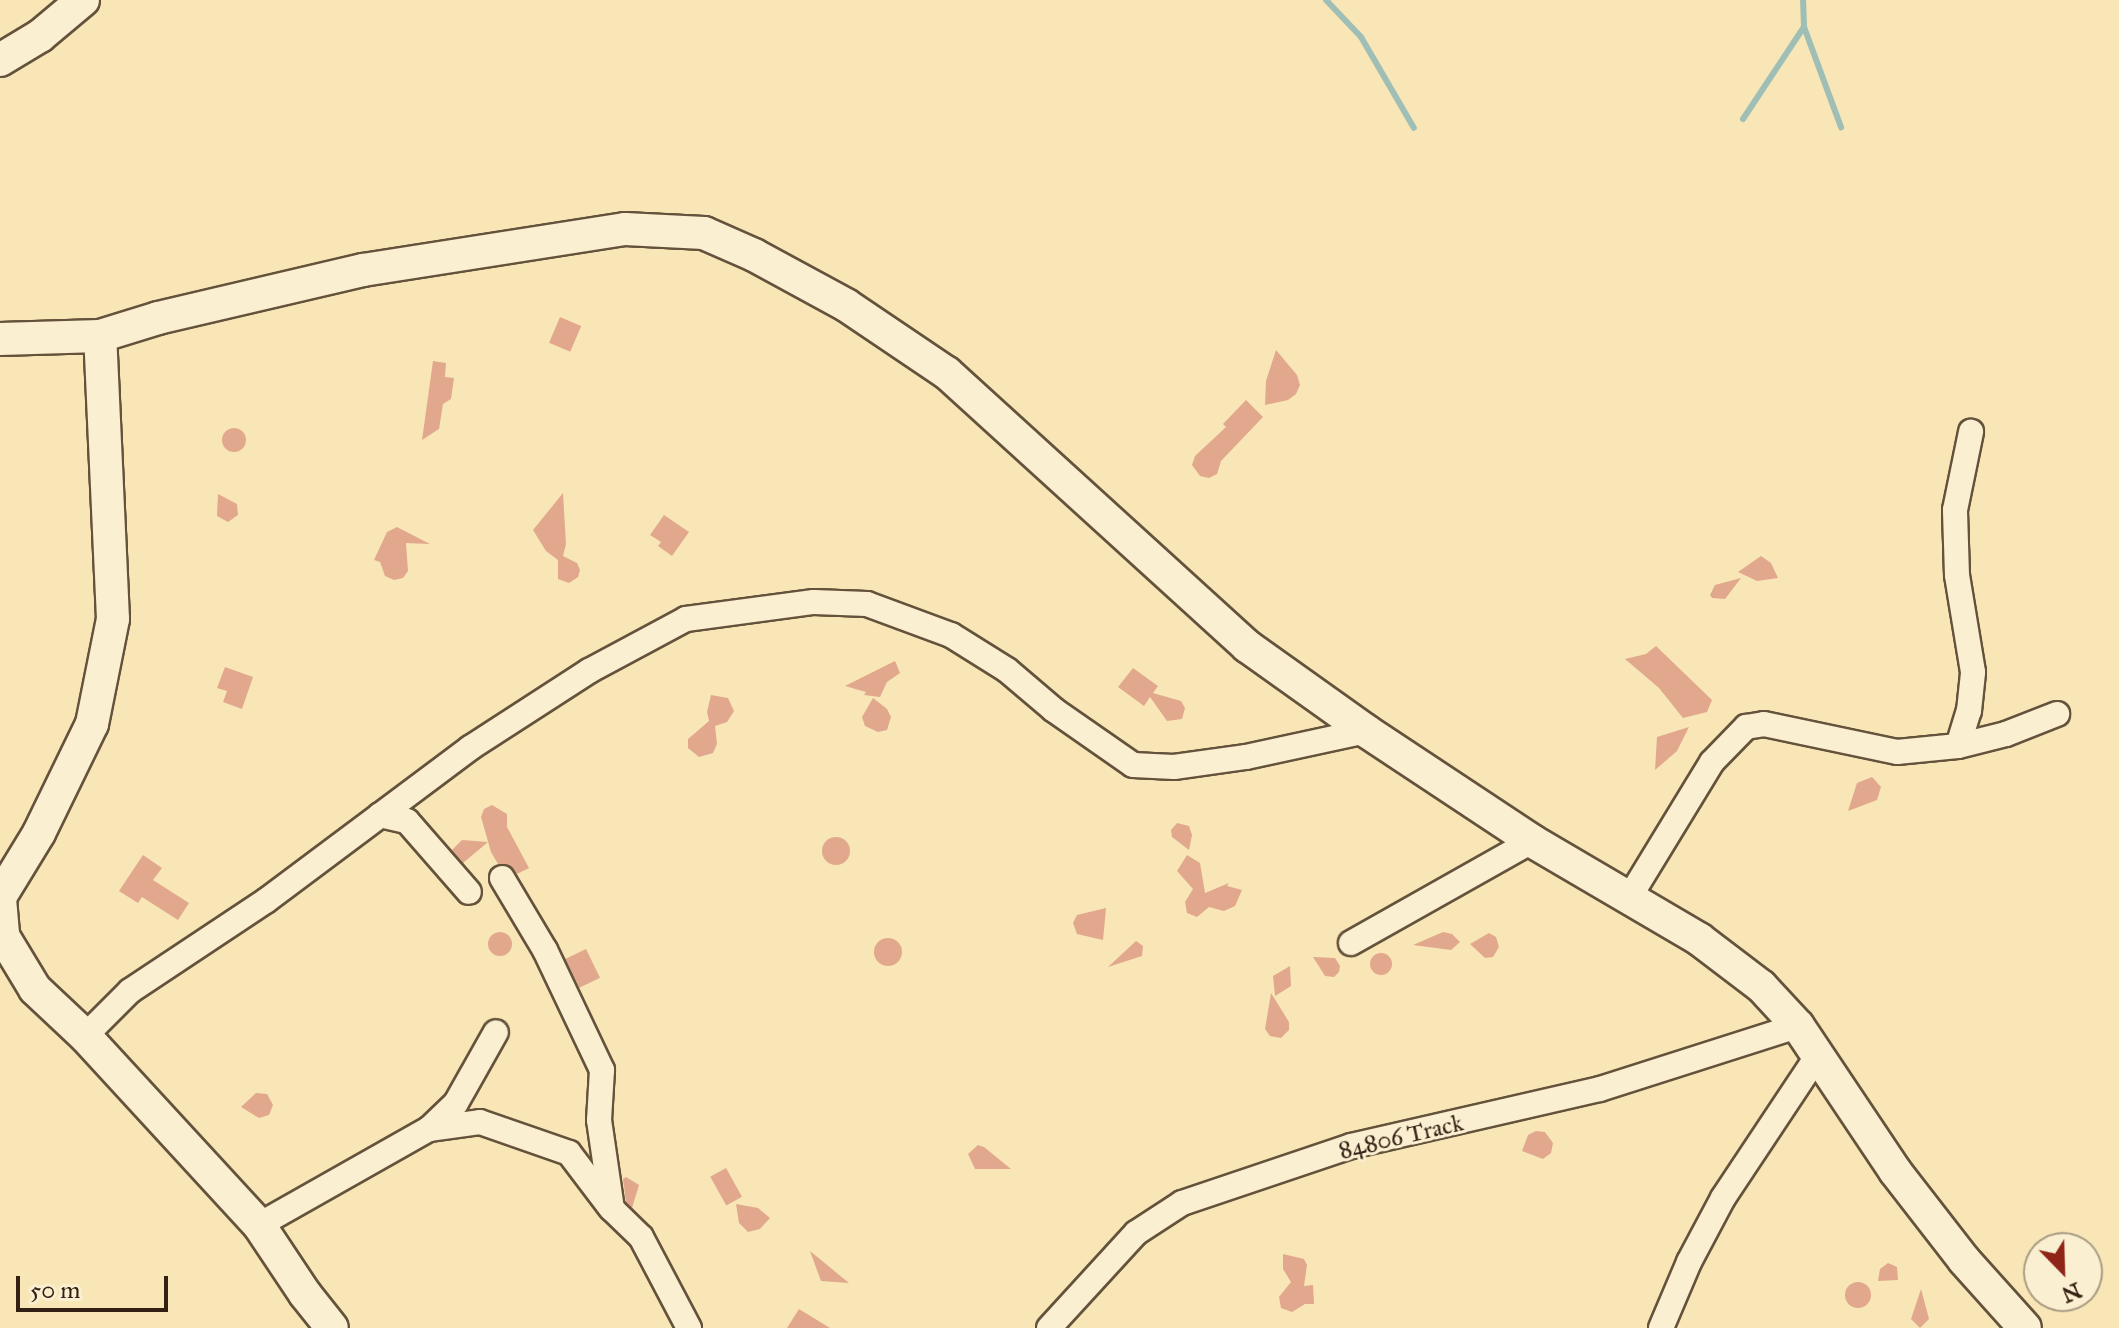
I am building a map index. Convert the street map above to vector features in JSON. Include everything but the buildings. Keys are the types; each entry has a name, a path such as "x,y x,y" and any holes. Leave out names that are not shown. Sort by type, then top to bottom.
{"street":[{"path":"0,60 40,36 83,0"},
{"path":"0,339 100,336 158,318 363,270 508,245 625,229 704,233 846,305 947,373 1247,646 1366,731 1532,841 1699,939 1761,986 1798,1026 1816,1058 1955,1249 2025,1328"},
{"path":"100,336 113,619 92,724 39,833 0,898 1,938 35,989 85,1036 259,1225 332,1328"},
{"path":"1958,746 1969,711 1973,672 1957,575 1955,510 1971,432"},
{"path":"85,1036 130,991 267,900 470,748 640,642 686,619 814,602 867,604 951,635 1007,670 1054,710 1133,765 1165,768 1246,757 1366,731"},
{"path":"1629,898 1712,762 1746,727 1764,724 1897,752 1958,746 2006,734 2057,714"},
{"path":"380,815 407,821 469,892"},
{"path":"1351,943 1532,841"},
{"path":"502,878 562,984 602,1070 599,1120 612,1209"},
{"name":"84806 Track","path":"1049,1328 1136,1233 1182,1203 1351,1146 1600,1089 1798,1026"},
{"path":"259,1225 429,1129 456,1103 496,1032"},
{"path":"1661,1328 1689,1262 1723,1198 1816,1058"},
{"path":"429,1129 480,1122 569,1153 612,1209 641,1237 689,1328"}],"waterway":[{"path":"1326,0 1361,37 1414,128"},
{"path":"1743,119 1804,27 1803,0"},
{"path":"1804,27 1841,127"}]}
